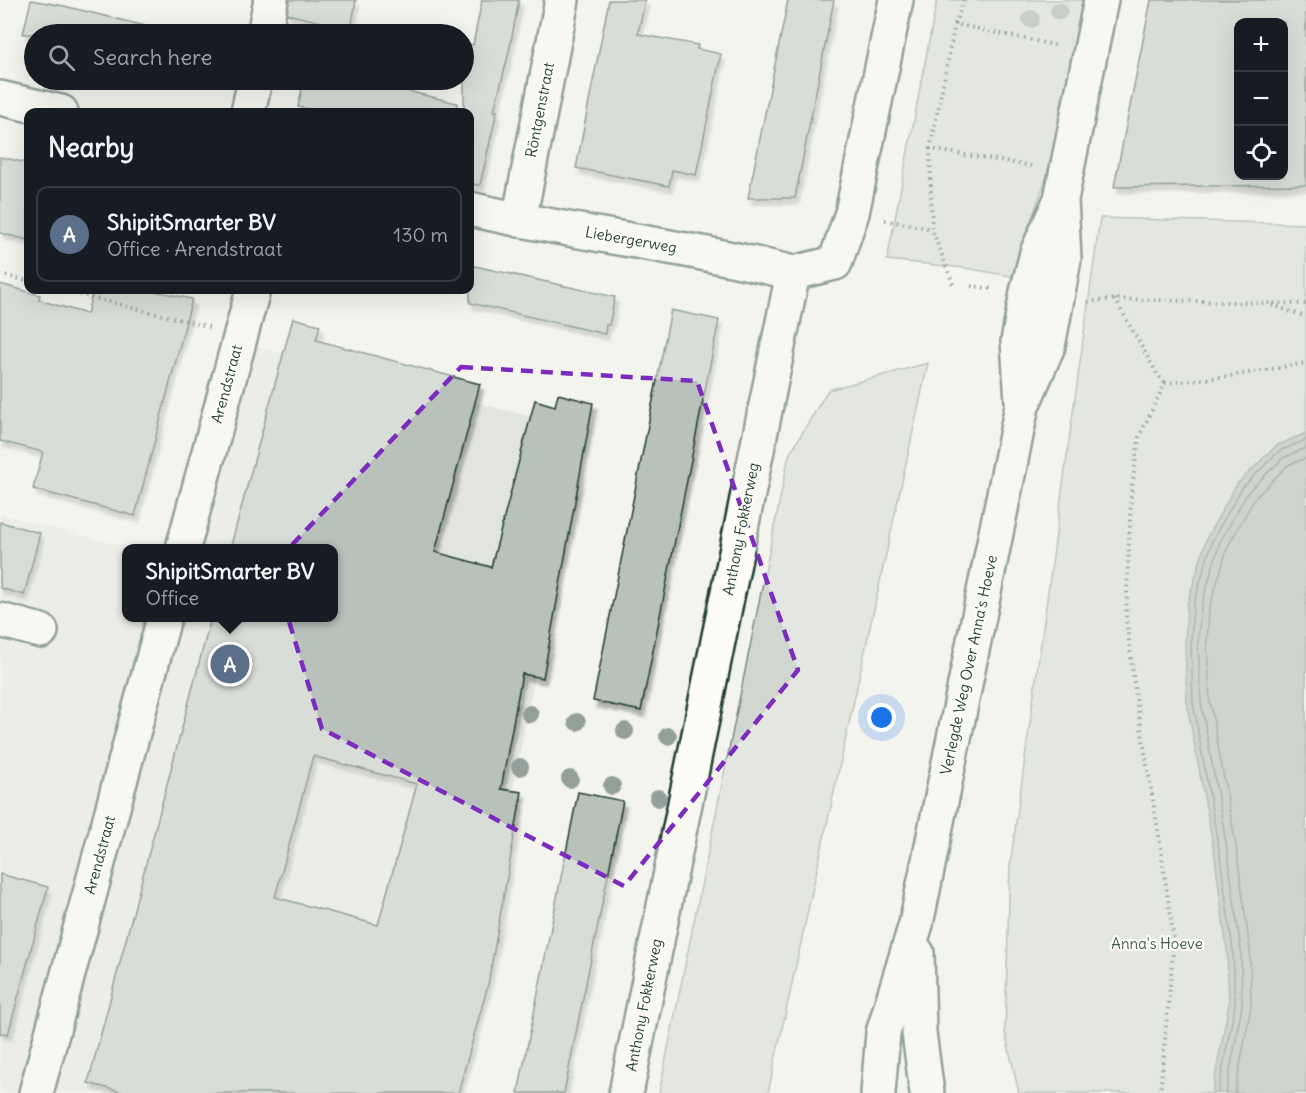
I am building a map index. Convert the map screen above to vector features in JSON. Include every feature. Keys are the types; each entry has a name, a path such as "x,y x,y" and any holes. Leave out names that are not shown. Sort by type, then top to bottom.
{"street":[{"path":"266,24 271,0"},
{"name":"Röntgenstraat","path":"519,220 562,0"},
{"path":"793,273 835,263 852,213 896,0"},
{"name":"Verlegde Weg Over Anna's Hoeve","path":"878,1093 883,1033 916,924 1022,406 1018,342 1026,292 1036,253 1061,199 1101,0"},
{"path":"249,108 253,90"},
{"path":"0,98 44,108"},
{"name":"Liebergerweg","path":"474,210 519,220 731,257 793,273"},
{"name":"Anthony Fokkerweg","path":"626,1093 793,273"},
{"name":"Arendstraat","path":"184,544 252,294"},
{"path":"0,620 41,631"},
{"name":"Arendstraat","path":"36,1093 163,622"},
{"name":"Verlegde Weg Over Anna's Hoeve","path":"916,924 919,1033 927,1093"}],"path":[{"path":"953,284 932,229 930,148 955,24 964,0"},
{"path":"955,24 1059,46"},
{"path":"930,148 1032,166 1030,177"},
{"path":"852,213 932,229"},
{"path":"0,274 24,280"},
{"path":"78,294 241,335"},
{"path":"1106,299 1306,304"},
{"path":"1115,299 1157,374 1165,383"},
{"path":"1269,304 1306,317"},
{"path":"1165,383 1231,376 1306,363"},
{"path":"1160,1093 1174,941 1136,698 1126,618 1131,494 1139,437 1165,383"}],"highlighted area":[{"path":"461,367 697,381 798,670 624,886 322,729 272,566"}],"shaded area":[{"path":"250,345 580,429 457,1093 0,1093 0,514 122,546 122,622 338,622 338,544 198,544"}],"green space":[{"path":"937,0 1084,0 1047,176 1028,229 1016,277 965,268 887,260"},
{"name":"Anna's Hoeve","path":"1100,218 1306,224 1306,1093 1019,1093 1005,1032 1010,866"},
{"path":"928,363 768,1093 659,1093 789,455 828,390"}],"water":[{"path":"1306,433 1306,1093 1212,1093 1229,1004 1227,951 1214,850 1187,704 1185,643 1187,605 1207,537 1237,484 1276,446"}],"building":[{"path":"31,0 137,24 25,24"},
{"path":"289,0 356,0 352,24 330,24 287,14"},
{"path":"482,0 519,0 480,185 474,184 474,108 464,108 464,90 474,90 474,40"},
{"path":"609,0 645,0 638,34 698,45 697,49 721,54 696,175 672,170 669,186 576,168"},
{"path":"788,0 834,0 795,198 748,198"},
{"path":"1151,0 1306,0 1306,185 1114,187"},
{"path":"302,90 403,90 457,103 456,108 298,107"},
{"path":"0,157 24,162 24,239 0,233"},
{"path":"474,266 615,297 605,334 470,303 470,294 474,294"},
{"path":"0,284 24,291 24,294 40,295 39,300 87,314 92,294 169,294 192,299 135,516 33,489 43,452 0,441"},
{"path":"671,310 719,320 641,711 593,701"},
{"path":"293,318 320,325 316,340 480,384 435,552 491,567 535,400 555,406 558,394 593,403 543,678 522,674 501,789 522,792 488,985 458,1093 125,1093 88,1083 210,622 338,622 338,544 231,544","holes":["313,756 417,784 378,925 275,897"]},
{"path":"0,522 40,533 24,595 0,588"},
{"path":"578,792 623,801 564,1093 518,1093"},
{"path":"0,874 48,887 8,1034 0,1033"}],"place":[{"name":"ShipitSmarter BV","path":"230,664"}]}
